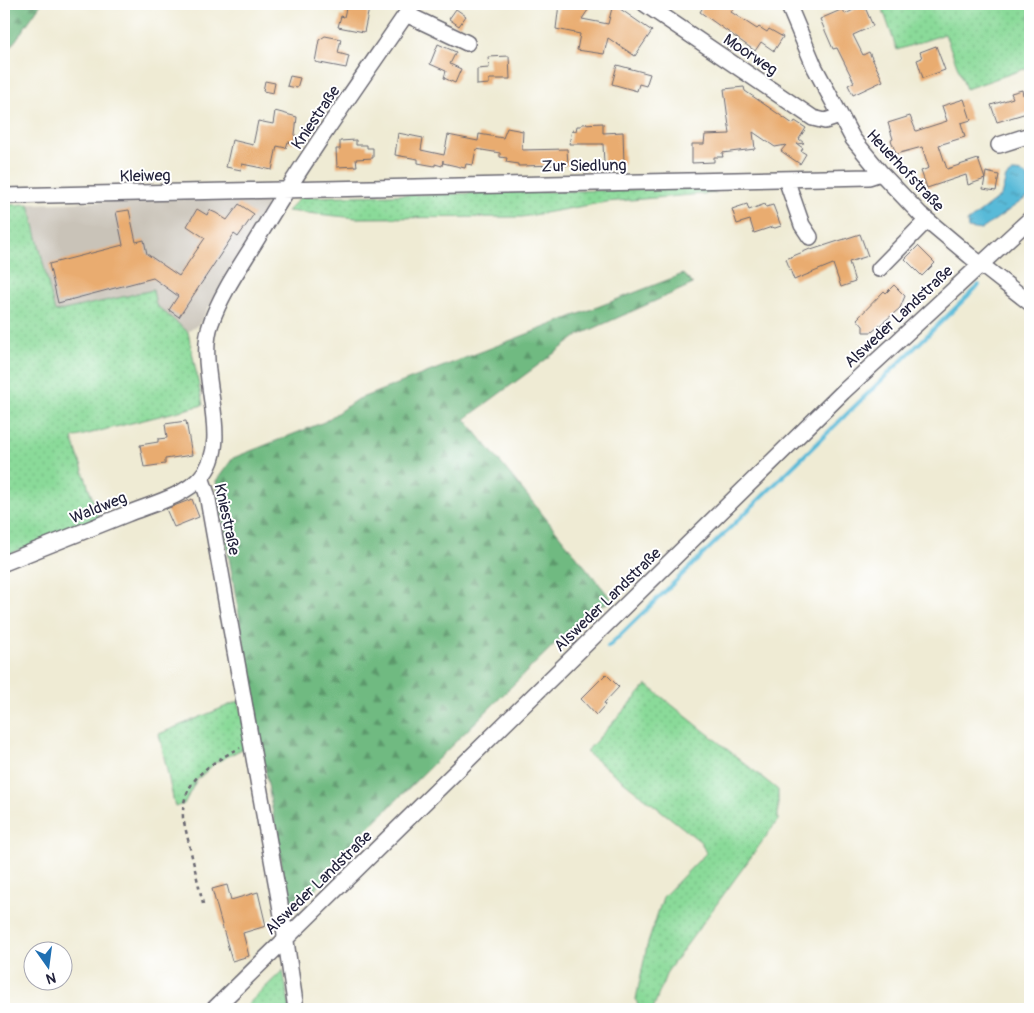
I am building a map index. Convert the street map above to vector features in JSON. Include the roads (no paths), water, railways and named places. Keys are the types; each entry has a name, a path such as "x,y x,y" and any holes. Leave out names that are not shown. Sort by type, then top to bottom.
{"street":[{"name":"Moorweg","path":"645,4 814,118 825,121 840,116"},
{"name":"Heuerhofstraße","path":"788,4 816,68 853,139 882,173 927,220 1030,303"},
{"path":"410,9 467,43"},
{"name":"Kniestraße","path":"296,1009 252,741 207,494 202,477 210,462 216,434 206,350 209,326 217,305 287,189 410,9"},
{"path":"999,145 1030,135"},
{"name":"Zur Siedlung","path":"287,189 869,177 882,173"},
{"path":"786,179 802,225 810,237"},
{"name":"Kleiweg","path":"4,196 287,189"},
{"name":"Alsweder Landstraße","path":"214,1009 843,392 1030,218"},
{"path":"878,269 927,220"},
{"name":"Waldweg","path":"4,563 172,496 202,477"}],"water":[{"path":"1012,172 1026,175 1030,185 1030,195 981,230 968,228 967,222 1001,196 1006,177"}],"waterway":[{"path":"608,647 979,285"}]}
